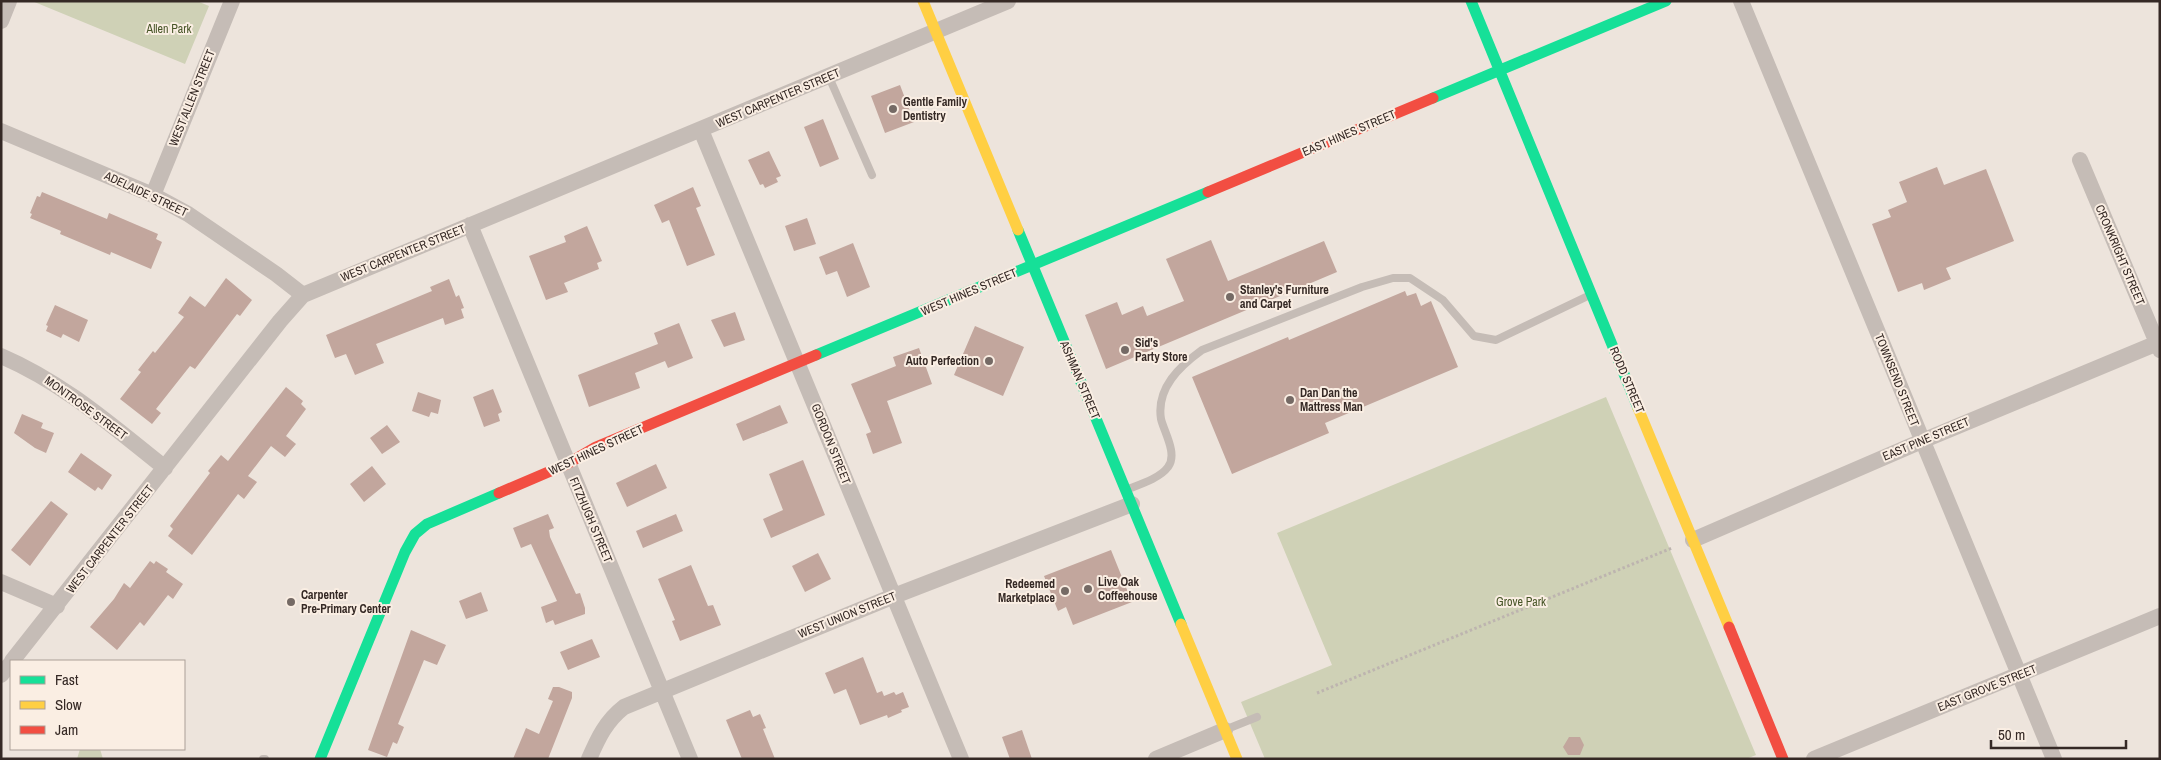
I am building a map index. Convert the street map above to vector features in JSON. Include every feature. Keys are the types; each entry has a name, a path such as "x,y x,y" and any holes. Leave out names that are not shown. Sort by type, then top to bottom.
{"street":[{"path":"1,21 9,1"},
{"name":"WEST ALLEN STREET","path":"153,195 232,1"},
{"name":"ASHMAN STREET","path":"923,1 1237,759"},
{"name":"WEST CARPENTER STREET","path":"14,660 58,606 280,321 303,295 1008,1"},
{"name":"RODD STREET","path":"1471,1 1784,759"},
{"name":"EAST HINES STREET","path":"1033,266 1666,1"},
{"name":"TOWNSEND STREET","path":"1741,1 2054,759"},
{"name":"GORDON STREET","path":"701,130 961,759"},
{"name":"ADELAIDE STREET","path":"1,131 153,195 203,223 303,295"},
{"name":"CRONKRIGHT STREET","path":"2080,160 2159,345"},
{"name":"FITZHUGH STREET","path":"470,225 690,759"},
{"name":"WEST HINES STREET","path":"320,759 405,552 415,534 427,524 567,464 596,447 1033,266"},
{"name":"EAST PINE STREET","path":"1693,540 1922,441 2159,345"},
{"name":"MONTROSE STREET","path":"1,356 27,367 70,394 165,468"},
{"name":"WEST UNION STREET","path":"589,759 602,731 614,714 624,707 1129,497"},
{"path":"1,582 58,606"},
{"name":"EAST GROVE STREET","path":"1814,759 2019,676 2160,616"},
{"name":"WEST CARPENTER STREET","path":"1,675 10,664"},
{"path":"1156,759 1225,730"}],"lane":[{"path":"829,77 872,175"},
{"path":"1129,497 1168,467 1172,457 1161,417 1162,399 1166,387 1182,364 1202,350 1362,286 1393,278 1410,278 1443,300 1474,336 1496,340 1592,294"},
{"path":"1225,730 1257,717"}],"path":[{"path":"1317,693 1672,548"}],"green space":[{"name":"Allen Park","path":"32,1 197,1 209,6 185,64"},
{"name":"Grove Park","path":"1606,397 1756,755 1746,759 1265,759 1241,702 1332,665 1277,533"},
{"path":"80,750 100,750 103,759 77,759"}],"building":[{"name":"Gentle Family Dentistry","path":"900,85 914,122 885,133 871,96"},
{"path":"823,119 839,159 820,167 804,127"},
{"path":"769,151 781,176 776,178 778,182 765,188 763,184 760,185 748,160"},
{"path":"1937,167 1944,185 1986,169 2014,241 1946,268 1951,279 1924,290 1922,283 1898,292 1872,224 1891,217 1888,210 1907,202 1899,182"},
{"path":"693,187 701,206 696,208 715,255 687,266 669,220 662,223 654,205"},
{"path":"42,192 107,219 109,213 158,234 156,239 162,242 151,269 111,252 110,255 60,234 61,231 30,218 32,214 30,213 37,196 40,197"},
{"path":"807,218 816,244 794,251 785,226"},
{"path":"587,226 602,261 597,263 599,269 564,283 568,292 546,300 529,256 566,242 564,236"},
{"name":"Stanley's Furniture and Carpet","path":"1211,240 1228,281 1324,241 1337,272 1106,369 1085,315 1117,302 1122,315 1143,306 1147,316 1184,301 1166,259"},
{"path":"853,243 870,287 847,297 837,271 826,275 819,257"},
{"path":"226,278 252,300 240,316 237,314 195,369 190,366 156,409 161,413 152,424 120,399 141,372 138,370 153,351 155,353 184,317 178,313 190,296 205,307"},
{"path":"449,279 456,297 459,295 464,308 461,309 464,318 445,325 443,318 376,344 384,363 355,375 346,354 335,358 326,335 432,291 430,287"},
{"name":"Dan Dan the Mattress Man","path":"1405,291 1407,296 1416,293 1421,306 1431,301 1458,367 1325,423 1329,433 1232,474 1192,377 1288,337 1289,340"},
{"path":"55,305 88,320 79,342 63,334 61,338 46,331 48,326 46,325"},
{"path":"735,312 745,340 724,347 711,320"},
{"path":"679,323 693,358 668,368 665,361 635,373 640,388 589,407 578,375 658,344 654,333"},
{"name":"Auto Perfection","path":"975,326 1024,347 1003,396 954,375"},
{"path":"919,348 932,384 887,401 902,443 873,454 866,434 871,432 851,384 896,366 893,357"},
{"path":"286,387 303,401 301,404 306,409 286,436 296,444 285,457 271,446 248,476 257,482 244,499 238,494 192,555 168,536 173,529 170,526 210,473 208,471 221,455 228,461"},
{"path":"493,389 502,412 498,414 500,421 484,427 473,397"},
{"path":"418,392 441,400 438,414 431,412 429,417 412,411"},
{"path":"780,405 788,423 743,441 736,424"},
{"path":"22,414 43,423 41,428 54,433 46,453 35,448 14,433"},
{"path":"387,425 400,442 382,454 370,438"},
{"path":"81,453 112,475 102,490 98,487 95,491 68,472"},
{"path":"803,460 825,515 771,538 763,519 783,510 769,474"},
{"path":"656,464 667,488 627,507 616,483"},
{"path":"372,466 386,484 364,502 350,484"},
{"path":"51,501 68,514 30,566 11,550"},
{"path":"548,514 554,528 549,530 550,537 576,594 580,593 585,608 585,614 555,625 553,620 546,623 541,607 557,601 531,544 521,548 513,528"},
{"path":"676,514 683,531 643,548 636,531"},
{"name":"Live Oak Coffeehouse","path":"1111,550 1132,602 1073,625 1066,607 1058,611 1044,576"},
{"path":"818,553 831,579 805,592 792,566"},
{"path":"150,561 154,564 156,561 168,569 166,572 183,584 173,599 168,595 144,626 140,622 117,650 90,627 114,599 124,583 130,588"},
{"path":"691,565 708,606 713,605 721,625 680,641 672,621 675,620 658,579"},
{"path":"481,592 488,611 466,619 459,601"},
{"path":"411,630 446,645 437,665 424,660 398,724 404,727 397,744 393,742 387,757 368,750"},
{"path":"592,639 600,657 568,670 560,652"},
{"path":"863,657 877,693 882,691 884,696 894,692 896,695 903,692 909,707 888,718 887,715 860,725 846,689 834,694 825,673"},
{"path":"553,687 559,687 572,692 572,698 548,759 513,759 526,728 539,734 553,701 548,699"},
{"path":"750,710 753,717 760,714 766,728 763,729 775,759 742,759 726,720"},
{"path":"1022,730 1032,759 1010,759 1002,737"},
{"path":"1569,737 1580,737 1584,745 1580,755 1568,755 1563,747"}],"traffic: fast":[{"path":"1471,1 1638,408"},
{"path":"1433,98 1666,1"},
{"path":"816,355 1208,192"},
{"path":"1018,230 1181,624"},
{"path":"320,759 405,552 415,534 427,524 499,493"}],"traffic: slow":[{"path":"923,1 1018,230"},
{"path":"1638,408 1729,627"},
{"path":"1181,624 1237,759"}],"traffic: jam":[{"path":"1208,192 1433,98"},
{"path":"499,493 567,464 596,447 816,355"},
{"path":"1729,627 1783,759"}],"place":[{"name":"Gentle Family Dentistry","path":"893,109"},
{"name":"Stanley's Furniture and Carpet","path":"1230,297"},
{"name":"Sid's Party Store","path":"1125,350"},
{"name":"Auto Perfection","path":"989,361"},
{"name":"Dan Dan the Mattress Man","path":"1290,400"},
{"name":"Live Oak Coffeehouse","path":"1088,589"},
{"name":"Redeemed Marketplace","path":"1065,591"},
{"name":"Carpenter Pre-Primary Center","path":"291,602"}]}
